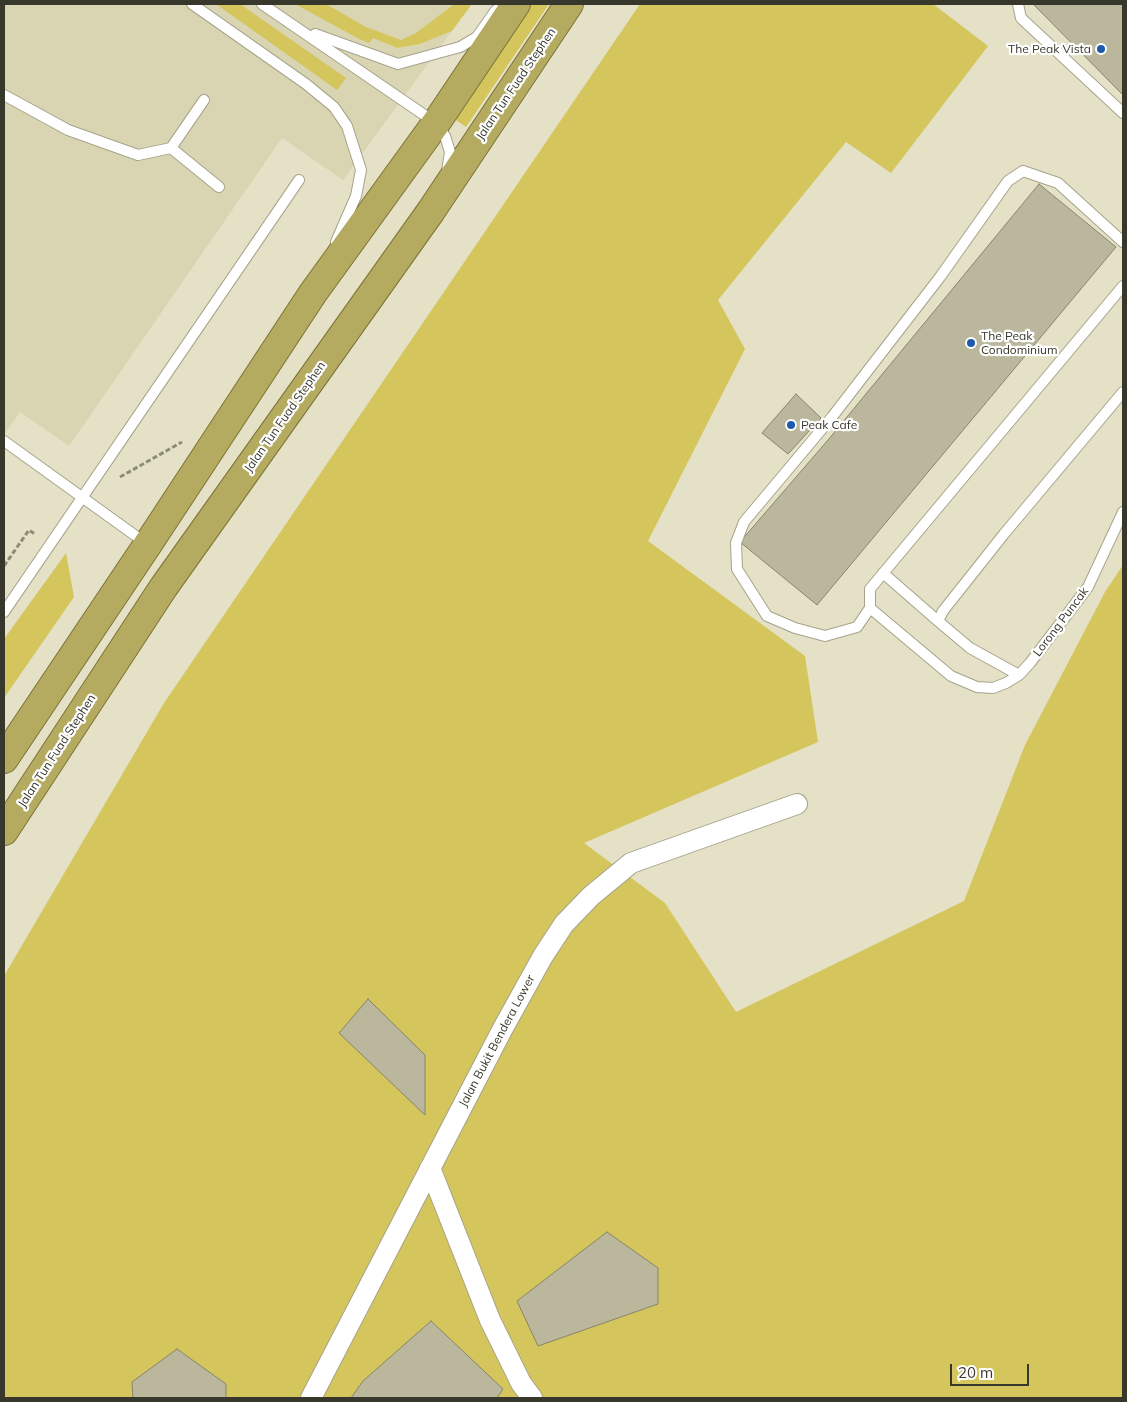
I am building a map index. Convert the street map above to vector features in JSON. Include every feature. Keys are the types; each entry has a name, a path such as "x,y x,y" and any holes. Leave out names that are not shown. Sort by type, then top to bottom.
{"highway":[{"path":"4,759 313,293 436,123 516,4"},
{"name":"Jalan Tun Fuad Stephen","path":"4,831 163,588 431,211 569,4"}],"street":[{"name":"Jalan Bukit Bendera Lower","path":"312,1398 430,1168 543,956 564,924 591,896 631,863 797,804"},
{"path":"430,1168 490,1320 521,1383 532,1398"}],"lane":[{"path":"192,4 306,84 334,107 348,126 360,170 356,196 313,293"},
{"path":"262,4 436,123 445,136 450,152 447,172 431,211"},
{"path":"300,29 398,64 460,47 477,36 500,4"},
{"path":"1018,4 1021,18 1123,113"},
{"path":"4,95 68,130 138,155 171,148 204,100"},
{"path":"171,148 220,187"},
{"path":"1123,242 1058,183 1023,171 1008,181 940,278 832,418 744,522 736,543 737,569 767,616 796,628 826,636 857,627 870,608 870,589 1123,286"},
{"path":"4,612 299,180"},
{"path":"938,621 943,611 1004,534 1123,392"},
{"path":"4,441 148,544"},
{"name":"Lorong Puncak","path":"1019,675 1088,587 1123,512"},
{"path":"883,573 970,648 1019,675"},
{"path":"870,608 951,676 977,687 993,688 1019,675"}],"path":[{"path":"82,498 185,440"},
{"path":"4,566 29,530 50,544"}],"shaded area":[{"path":"4,4 295,4 357,38 373,37 397,48 420,44 452,31 343,180 282,138 69,446 20,412 4,435"},
{"path":"216,4 240,4 346,78 337,90"},
{"path":"295,4 326,4 366,27 401,40 416,33 454,4 472,4 452,31 420,44 397,48 373,38 369,43 357,38"},
{"path":"326,4 454,4 416,33 401,40 366,27"},
{"path":"532,4 549,4 466,127 453,118"},
{"path":"640,4 933,4 988,46 891,173 846,142 718,300 745,349 648,541 805,656 818,742 584,843 665,903 736,1012 964,901 1025,745 1105,592 1123,565 1123,1398 4,1398 4,976 164,703"},
{"path":"66,553 74,597 4,698 4,639"}],"building":[{"name":"The Peak Vista","path":"1033,4 1123,4 1123,95"},
{"name":"The Peak Condominium","path":"1039,184 1116,247 817,605 740,542 828,440"},
{"name":"Peak Cafe","path":"796,394 821,418 788,454 762,433"},
{"path":"368,999 425,1055 425,1115 339,1033"},
{"path":"607,1232 658,1268 658,1304 538,1346 517,1301"},
{"path":"431,1321 503,1389 497,1398 351,1398 363,1381"},
{"path":"177,1349 226,1384 226,1398 133,1398 132,1382"}],"place":[{"name":"The Peak Vista","path":"1101,49"},
{"name":"The Peak Condominium","path":"971,343"},
{"name":"Peak Cafe","path":"791,425"}]}
